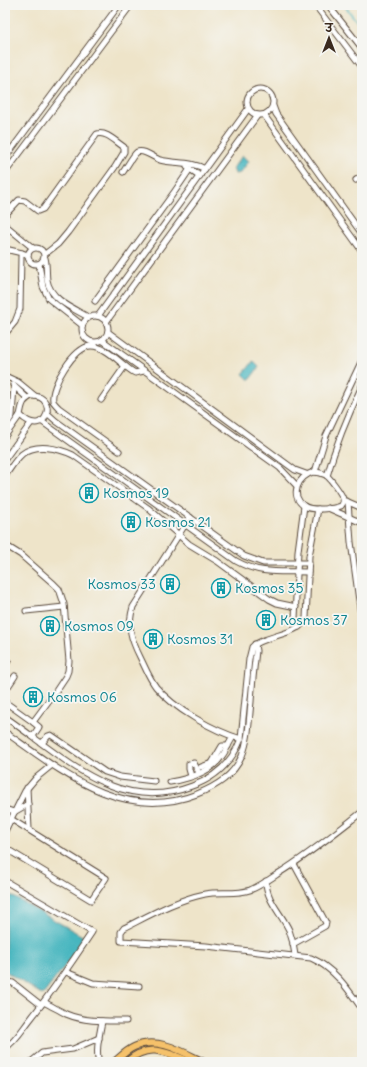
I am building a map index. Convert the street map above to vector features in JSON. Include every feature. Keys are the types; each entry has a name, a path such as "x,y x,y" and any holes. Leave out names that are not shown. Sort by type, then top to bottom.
{"main road":[{"path":"114,1062 133,1047 154,1043 171,1046 204,1062"},
{"path":"126,1062 134,1055 148,1050 159,1050 191,1062"}],"street":[{"path":"5,158 119,5"},
{"path":"5,173 131,5"},
{"path":"315,5 362,67"},
{"path":"328,5 362,48"},
{"path":"273,106 271,110 264,115 257,116 248,109 247,99 253,91 258,89 268,92 272,96 276,114 362,234"},
{"path":"98,316 248,109"},
{"path":"264,115 362,251"},
{"path":"106,322 257,116"},
{"path":"5,215 19,200 25,201 38,211 43,209 97,134 105,134 124,147 124,152 115,167 68,232 39,264 43,286 49,299 82,325"},
{"path":"123,172 135,154 139,152 144,152 160,160 193,164 205,169"},
{"path":"184,163 200,176"},
{"path":"95,301 190,169"},
{"path":"356,180 362,176"},
{"path":"5,225 33,248"},
{"path":"5,334 15,322 20,309 21,256 33,248 38,247 45,256 47,280 52,293 88,318"},
{"path":"5,249 25,254 31,263 39,264"},
{"path":"98,316 103,318 106,322 108,332 102,340 97,342 87,340 81,331 82,325 88,318 98,316"},
{"path":"108,332 295,470 306,474"},
{"path":"102,340 280,468 297,486"},
{"path":"119,451 59,408 54,402 54,392 59,377 79,350 85,347 91,346 102,349 136,373 144,371"},
{"path":"315,472 326,436 362,360"},
{"path":"101,400 125,366"},
{"path":"5,376 27,398"},
{"path":"13,383 18,382 35,396 42,399 46,403 48,413 56,421 244,556 263,563 309,563"},
{"path":"5,427 12,416 13,383"},
{"path":"327,476 338,439 362,386"},
{"path":"5,436 20,415 21,407 27,398 35,396"},
{"path":"20,415 26,421 36,423 41,421 48,413"},
{"path":"41,421 236,561 247,567 261,571 308,572"},
{"path":"5,459 31,423"},
{"path":"5,476 17,459 28,450 63,450 73,455 136,500 172,528 189,544 217,561 273,602 296,607"},
{"path":"9,454 17,459"},
{"path":"343,497 341,506 311,509 304,506 299,500 297,486 300,479 306,474 320,472 327,476 348,502 362,508"},
{"path":"348,502 348,517 362,623"},
{"path":"299,626 296,622 297,563 304,506"},
{"path":"327,508 362,523"},
{"path":"5,717 33,736 61,758 103,783 118,789 139,794 156,795 184,789 202,783 215,775 225,766 237,751 241,740 251,649 255,644 299,626 305,622 309,563 318,509"},
{"path":"190,517 133,607 130,618 130,633 133,643 149,676 155,686 166,697 202,722 241,740"},
{"path":"172,528 178,519"},
{"path":"5,545 21,555 59,589 64,607 69,661 68,671 56,691 33,722"},
{"path":"26,611 64,607"},
{"path":"5,732 76,780 115,798 133,802 152,803 168,802 188,797 222,782 238,764 246,746 255,663 255,644"},
{"path":"5,691 15,676"},
{"path":"5,702 39,726 33,736"},
{"path":"42,743 48,736 52,736 105,772 120,777 154,781"},
{"path":"170,782 191,776 212,763 222,746 228,746 233,737"},
{"path":"191,776 189,764 196,764 200,770"},
{"path":"5,831 27,788 36,778 52,765"},
{"path":"96,790 103,783"},
{"path":"27,788 29,830"},
{"path":"5,809 14,812 28,804"},
{"path":"362,812 294,864 249,891 218,892 191,898 156,911 124,928 121,932 121,940 206,946 312,958 326,966 350,991 362,1009"},
{"path":"5,848 91,900 106,878 11,819"},
{"path":"293,944 325,926 326,923 294,864"},
{"path":"5,881 92,932 66,972 43,1003 12,1043 5,1048"},
{"path":"266,881 266,892 289,930 295,955"},
{"path":"66,972 93,983 139,986"},
{"path":"5,981 13,984 43,1003 79,1018 102,1021 126,1021"},
{"path":"99,1062 99,1038 102,1021"},
{"path":"31,1062 42,1053 73,1049 99,1038"}],"water":[{"path":"242,156 249,161 240,173 235,174 233,168"},
{"path":"253,362 259,367 250,379 248,379 243,374"},
{"path":"5,892 86,938 43,995 5,971"}],"waterway":[{"path":"344,5 362,28"}],"place":[{"name":"Kosmos 19","path":"89,493"},
{"name":"Kosmos 21","path":"131,522"},
{"name":"Kosmos 33","path":"170,584"},
{"name":"Kosmos 35","path":"221,588"},
{"name":"Kosmos 37","path":"266,620"},
{"name":"Kosmos 09","path":"50,626"},
{"name":"Kosmos 31","path":"153,639"},
{"name":"Kosmos 06","path":"33,697"}]}
